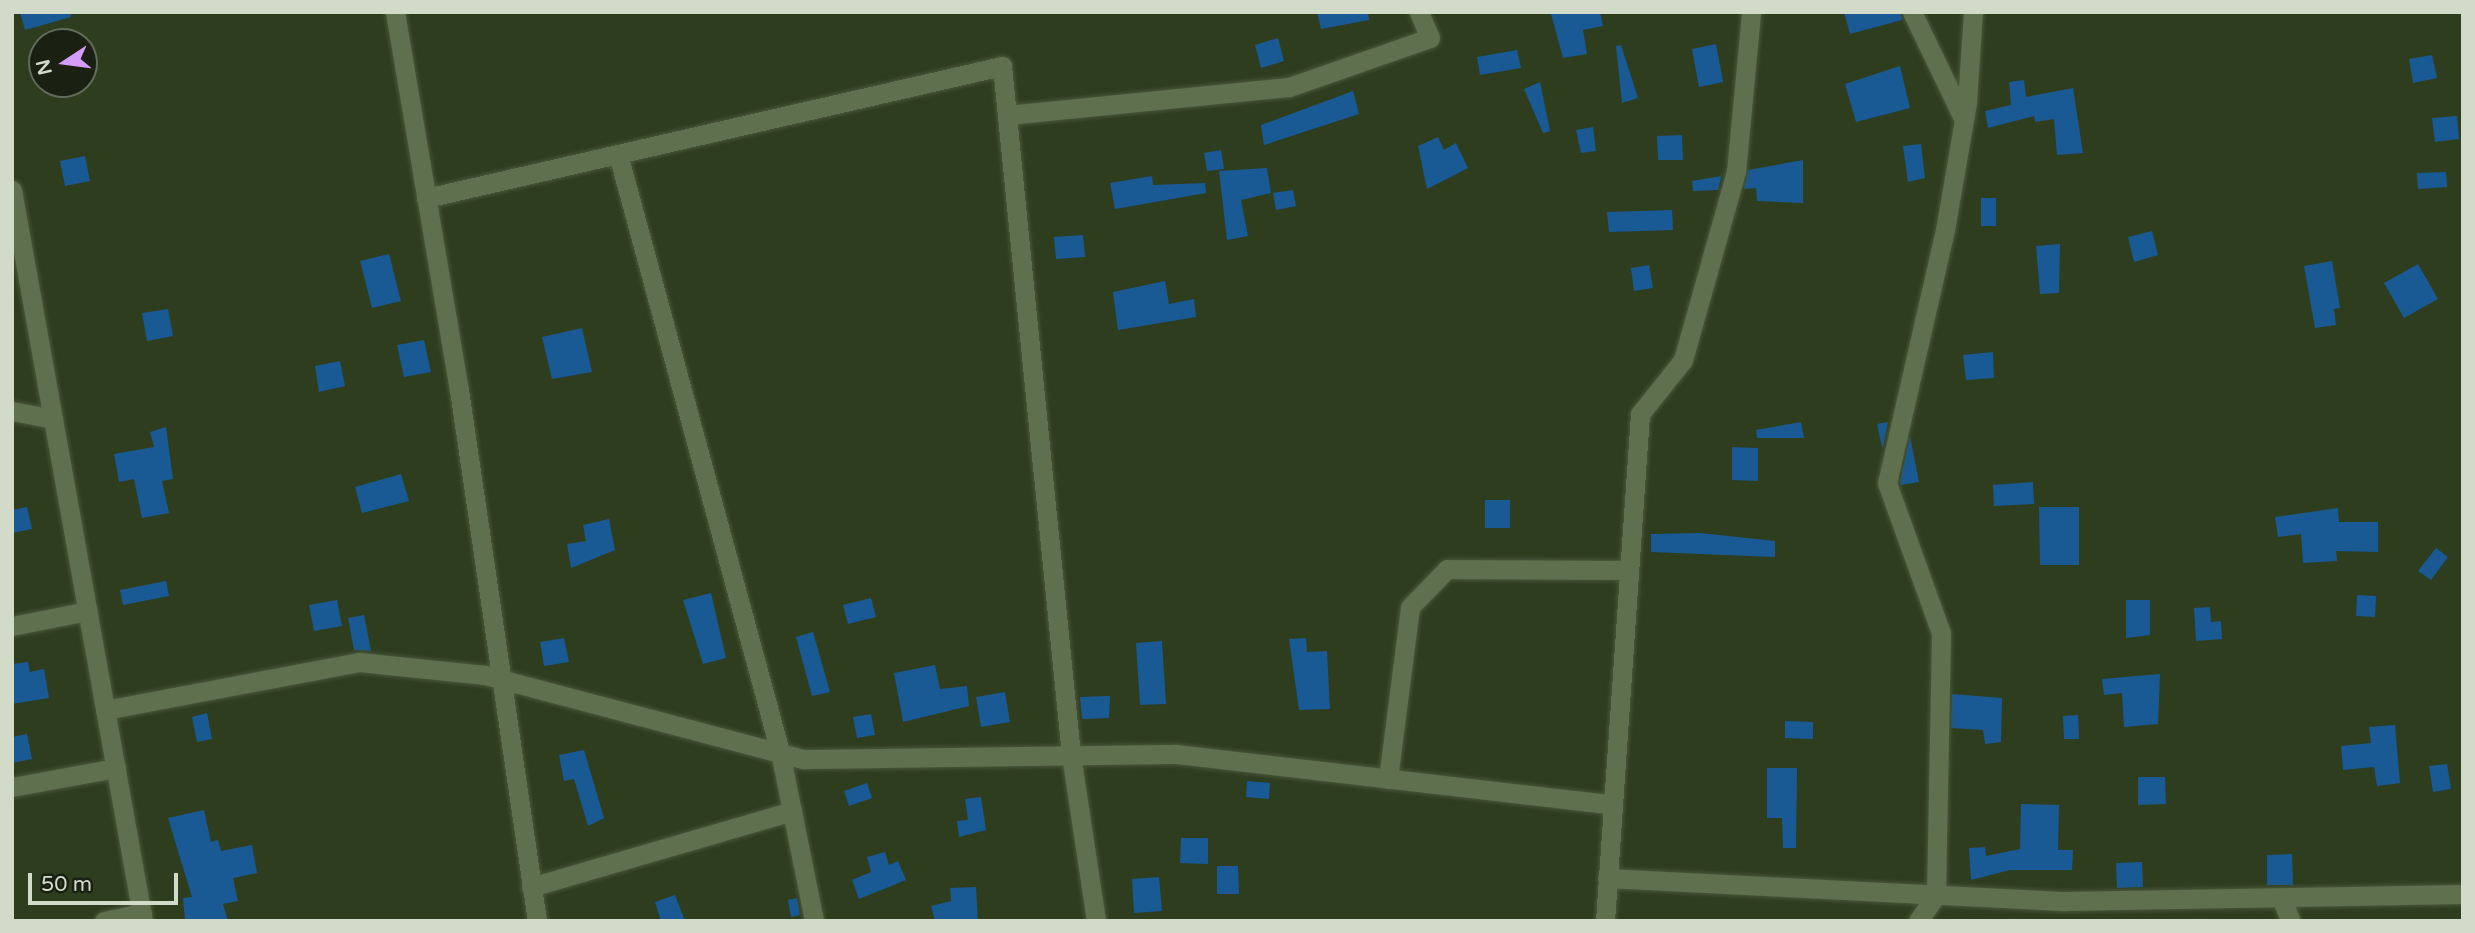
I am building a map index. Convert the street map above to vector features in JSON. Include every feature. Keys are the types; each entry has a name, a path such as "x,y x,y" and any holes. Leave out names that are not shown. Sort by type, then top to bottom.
{"street":[{"path":"395,12 426,198 496,678 537,921"},
{"path":"1007,116 1289,87 1430,37 1419,12"},
{"path":"1605,921 1609,804 1640,414 1683,360 1736,172 1751,12"},
{"path":"1912,12 1964,120"},
{"path":"1919,921 1936,895 1941,633 1887,483 1964,120 1973,12"},
{"path":"426,198 1002,66 1071,755 1096,921"},
{"path":"618,155 780,752 814,921"},
{"path":"12,190 142,917 104,921"},
{"path":"12,411 53,419"},
{"path":"1388,779 1410,607 1447,569 1628,570"},
{"path":"12,626 88,611"},
{"path":"105,710 359,662 496,678 803,759 1176,754 1609,804"},
{"path":"12,788 116,768"},
{"path":"531,887 792,811"},
{"path":"1606,878 2066,901 2463,894"},
{"path":"2281,898 2291,921"}],"building":[{"path":"20,12 70,12 71,17 25,30"},
{"path":"1317,12 1368,12 1369,20 1321,29"},
{"path":"1600,12 1603,26 1583,30 1587,54 1563,58 1551,14"},
{"path":"1844,12 1900,12 1902,20 1850,34"},
{"path":"1278,38 1284,61 1261,68 1255,45"},
{"path":"1716,44 1723,82 1699,87 1692,49"},
{"path":"1621,45 1638,98 1622,103 1616,46"},
{"path":"1517,50 1521,68 1480,75 1477,57"},
{"path":"2432,55 2437,78 2413,83 2409,59"},
{"path":"1900,66 1910,108 1856,122 1845,84"},
{"path":"2024,80 2026,97 2073,88 2083,153 2057,155 2054,119 2035,122 2034,116 1988,128 1985,111 2011,105 2009,82"},
{"path":"1540,82 1550,131 1543,133 1524,89"},
{"path":"1353,91 1359,114 1264,145 1261,125"},
{"path":"2457,116 2459,139 2435,142 2432,118"},
{"path":"1593,127 1596,151 1581,153 1576,130"},
{"path":"1682,135 1683,160 1658,160 1657,136"},
{"path":"1438,137 1444,150 1456,143 1468,168 1427,189 1418,146"},
{"path":"1921,144 1925,178 1908,182 1903,146"},
{"path":"1221,150 1224,169 1207,171 1204,153"},
{"path":"85,156 90,181 65,186 60,161"},
{"path":"1803,160 1803,203 1757,201 1756,188 1744,189 1748,170"},
{"path":"1724,165 1718,190 1693,191 1692,181 1721,176"},
{"path":"1267,168 1271,193 1241,200 1248,236 1227,240 1219,171"},
{"path":"2446,172 2447,187 2418,189 2417,173"},
{"path":"1152,176 1153,185 1205,183 1206,193 1115,209 1110,183"},
{"path":"1293,190 1296,206 1276,210 1273,193"},
{"path":"1981,198 1996,198 1996,226 1981,226"},
{"path":"1672,210 1673,230 1609,232 1607,212"},
{"path":"2152,231 2158,255 2134,262 2128,237"},
{"path":"1083,235 1085,257 1056,259 1054,237"},
{"path":"2060,244 2059,293 2040,294 2036,246"},
{"path":"389,254 401,301 372,308 360,261"},
{"path":"2332,261 2340,308 2334,309 2336,325 2315,328 2304,266"},
{"path":"2418,264 2438,299 2404,318 2384,283"},
{"path":"1649,265 1653,288 1634,291 1631,268"},
{"path":"1165,281 1169,304 1194,299 1196,317 1118,330 1113,292"},
{"path":"168,309 173,336 147,341 142,313"},
{"path":"582,328 592,372 552,379 542,337"},
{"path":"424,340 431,372 404,377 397,345"},
{"path":"1993,352 1994,378 1966,380 1963,355"},
{"path":"340,361 345,386 319,392 315,366"},
{"path":"1801,422 1804,438 1757,438 1756,430"},
{"path":"1888,422 1883,447 1882,447 1877,424"},
{"path":"166,427 173,479 162,481 169,513 142,518 134,479 119,482 114,454 154,447 150,432"},
{"path":"1910,436 1919,482 1901,485 1900,482"},
{"path":"1732,447 1758,448 1758,481 1732,480"},
{"path":"401,474 409,501 362,513 355,487"},
{"path":"2033,482 2034,504 1994,506 1993,485"},
{"path":"1485,500 1510,500 1510,528 1485,528"},
{"path":"27,507 32,529 12,533 12,510"},
{"path":"2039,507 2079,507 2079,565 2040,565"},
{"path":"2338,508 2339,522 2378,522 2378,552 2336,551 2337,561 2303,563 2301,534 2278,537 2275,517"},
{"path":"609,519 615,550 571,568 567,544 586,541 583,525"},
{"path":"1700,533 1775,541 1775,557 1651,552 1651,534"},
{"path":"2436,548 2448,557 2431,580 2418,571"},
{"path":"166,581 169,596 123,605 120,590"},
{"path":"711,593 726,658 703,664 683,600"},
{"path":"2357,595 2376,596 2375,617 2356,616"},
{"path":"871,598 876,617 848,624 843,605"},
{"path":"337,600 342,626 314,631 309,605"},
{"path":"2126,600 2150,600 2150,635 2126,638"},
{"path":"2210,607 2211,622 2221,621 2222,639 2196,641 2194,608"},
{"path":"364,615 371,651 354,650 348,618"},
{"path":"813,632 830,692 812,696 796,637"},
{"path":"564,638 569,662 544,666 540,642"},
{"path":"1306,638 1307,652 1327,651 1330,709 1299,710 1289,639"},
{"path":"1162,641 1166,704 1140,705 1136,643"},
{"path":"28,662 30,672 44,669 49,698 12,704 12,664"},
{"path":"935,665 940,689 967,686 969,706 903,722 894,673"},
{"path":"2160,674 2158,724 2124,727 2122,693 2104,695 2102,679"},
{"path":"1005,692 1010,722 981,727 976,697"},
{"path":"1952,694 2002,698 2001,742 1985,744 1983,730 1951,728"},
{"path":"1110,696 1109,718 1082,719 1080,697"},
{"path":"207,713 212,739 197,742 192,717"},
{"path":"871,714 875,735 857,738 853,717"},
{"path":"2078,715 2079,739 2064,739 2063,716"},
{"path":"1785,721 1813,722 1813,739 1785,738"},
{"path":"2395,725 2400,783 2377,786 2374,767 2343,770 2341,746 2371,743 2369,727"},
{"path":"27,734 32,759 12,763 12,737"},
{"path":"584,750 604,818 588,826 574,779 564,781 559,755"},
{"path":"2447,764 2451,789 2433,792 2429,766"},
{"path":"1767,768 1797,768 1796,848 1783,848 1782,818 1767,818"},
{"path":"2138,777 2165,777 2166,804 2138,805"},
{"path":"1247,781 1270,783 1269,799 1246,797"},
{"path":"867,783 872,798 849,806 844,791"},
{"path":"981,797 986,830 959,837 957,821 968,820 965,799"},
{"path":"2021,804 2059,805 2058,850 2073,850 2072,870 2010,870 1971,880 1969,848 1985,847 1986,856 2020,849"},
{"path":"204,810 211,842 218,840 221,851 252,845 257,873 233,878 238,901 223,904 228,921 185,921 183,898 192,897 168,818"},
{"path":"1181,838 1208,838 1208,864 1180,863"},
{"path":"885,852 889,865 898,861 906,880 859,899 852,880 871,872 867,857"},
{"path":"2292,854 2293,885 2267,885 2267,855"},
{"path":"2142,862 2143,887 2117,888 2116,863"},
{"path":"1217,866 1238,866 1239,894 1217,894"},
{"path":"1159,877 1162,911 1134,913 1132,879"},
{"path":"976,887 978,921 935,921 931,906 951,901 950,888"},
{"path":"675,895 685,921 661,921 655,902"},
{"path":"797,898 800,915 791,917 788,900"}]}
